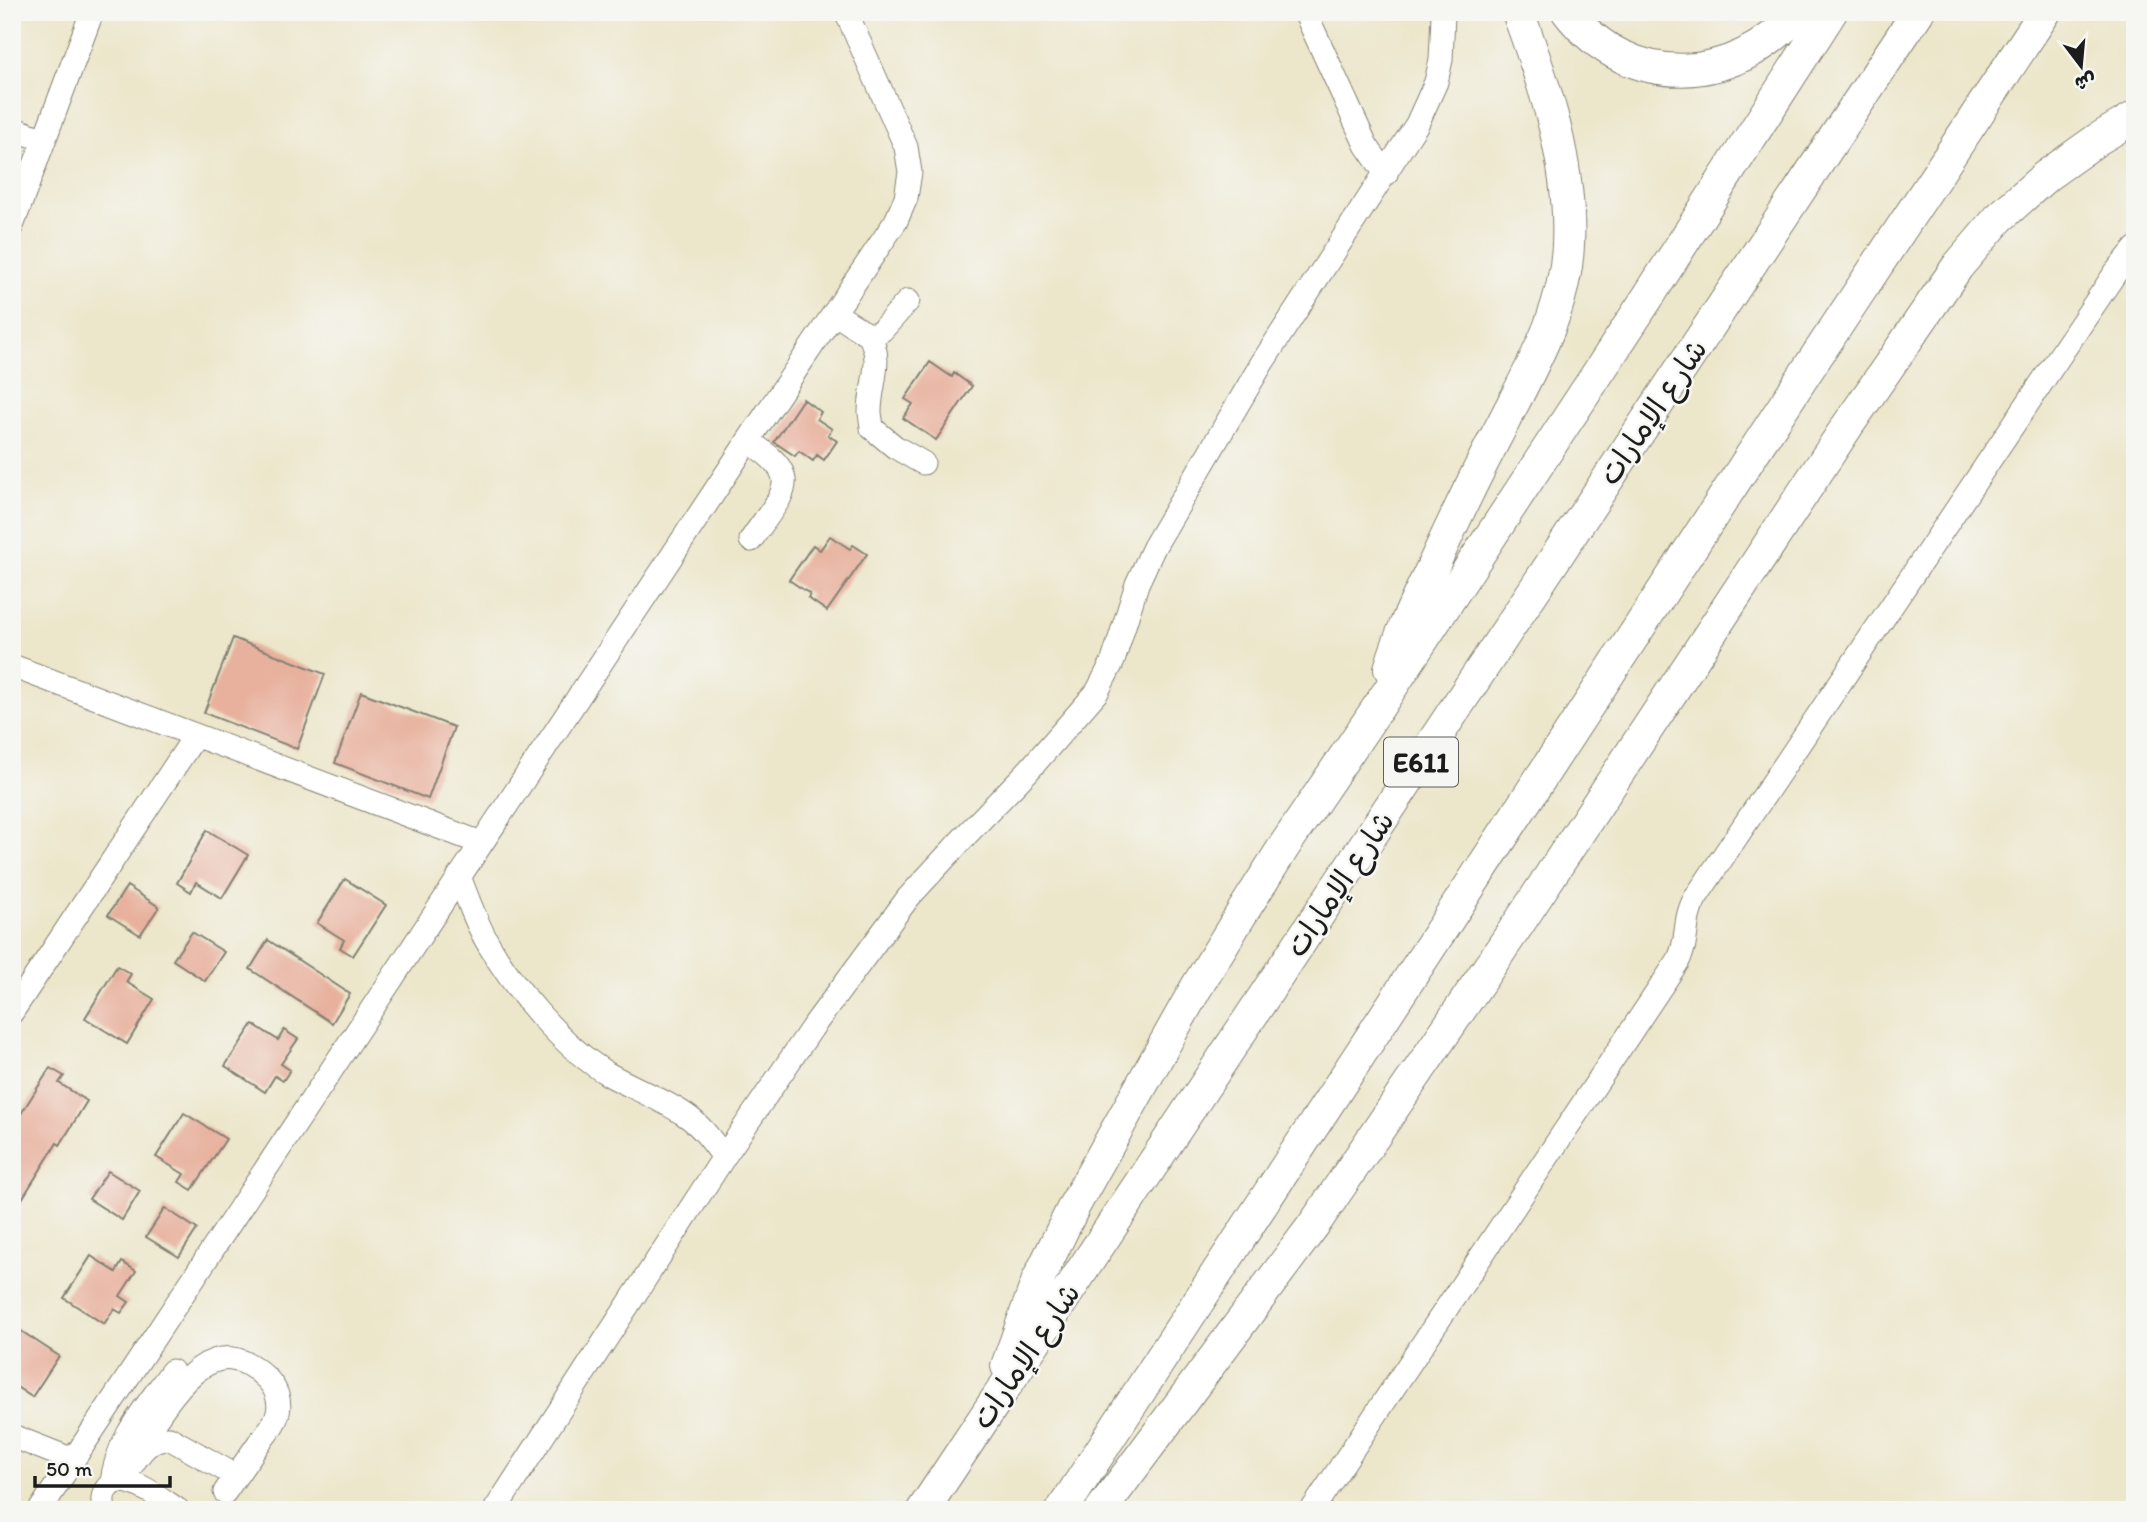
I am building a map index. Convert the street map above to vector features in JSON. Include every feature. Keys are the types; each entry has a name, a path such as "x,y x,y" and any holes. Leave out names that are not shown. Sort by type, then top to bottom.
{"highway":[{"path":"1379,706 1408,618 1460,508 1541,349 1564,278 1569,225 1565,183 1548,103 1518,12"},
{"path":"1568,12 1580,28 1616,55 1642,65 1697,69 1724,64 1750,54 1798,12"},
{"path":"999,1398 1023,1319 1055,1243 1232,928 1648,297 1831,12"},
{"name":"شارع الإمارات","path":"923,1510 1918,12"},
{"path":"1062,1510 1808,369 2045,12"},
{"path":"1101,1510 1315,1223 1511,935 1848,425 1958,266 1999,218 2046,176 2135,117"}],"street":[{"path":"12,226 92,12"},
{"path":"40,1510 896,221 906,198 910,172 906,147 846,12"},
{"path":"1305,12 1366,145 1386,174"},
{"path":"495,1510 723,1157 811,1028 908,898 1028,771 1097,692 1113,661 1137,584 1154,547 1262,363 1417,124 1436,82 1441,61 1443,14"},
{"path":"12,128 44,140"},
{"path":"1312,1510 1678,961 1685,946 1687,917 1696,897 2108,284 2135,249"},
{"path":"869,335 878,333 908,301"},
{"path":"834,313 869,335 873,341 877,358 870,412 873,428 895,447 923,463"},
{"path":"748,441 775,460 785,478 782,492 751,540"},
{"path":"12,666 481,843"},
{"path":"12,1012 195,736"},
{"path":"459,876 473,914 490,946 538,1013 570,1045 606,1073 686,1115 707,1134 723,1157"},
{"path":"146,1352 178,1375"},
{"path":"103,1416 139,1439 169,1438 231,1484 277,1416 278,1396 256,1368 241,1361 225,1359 209,1362 196,1370 178,1375 139,1439 116,1462 117,1481"},
{"path":"12,1436 73,1460"},
{"path":"104,1510 102,1499 105,1490 117,1481 132,1482 178,1510"}],"building":[{"path":"930,362 952,377 954,373 972,386 936,440 903,418 913,404 905,399"},
{"path":"803,399 821,412 817,419 832,429 828,435 837,441 824,460 817,455 813,461 799,451 795,456 774,442"},
{"path":"830,536 850,549 853,545 867,554 827,611 808,598 810,594 789,580 813,545 820,550"},
{"path":"233,638 325,674 297,749 204,713"},
{"path":"361,692 454,727 428,799 335,763"},
{"path":"207,830 248,855 222,898 196,882 191,892 177,883"},
{"path":"345,879 386,905 353,956 340,948 344,940 317,923"},
{"path":"127,886 159,907 140,935 108,915"},
{"path":"192,932 224,952 205,981 173,960"},
{"path":"268,940 350,994 332,1023 250,969"},
{"path":"117,966 131,974 126,982 154,999 127,1044 85,1018"},
{"path":"253,1024 278,1040 284,1030 298,1039 281,1064 290,1070 283,1081 275,1076 265,1092 225,1066"},
{"path":"50,1068 64,1076 59,1083 87,1101 12,1215 12,1128"},
{"path":"184,1113 226,1139 192,1190 179,1182 184,1174 156,1157"},
{"path":"108,1171 140,1191 122,1220 89,1199"},
{"path":"165,1208 197,1229 179,1257 146,1237"},
{"path":"91,1256 116,1272 122,1262 136,1271 120,1296 129,1302 121,1313 114,1309 104,1324 64,1298"},
{"path":"12,1325 59,1356 32,1397 12,1384"}]}
